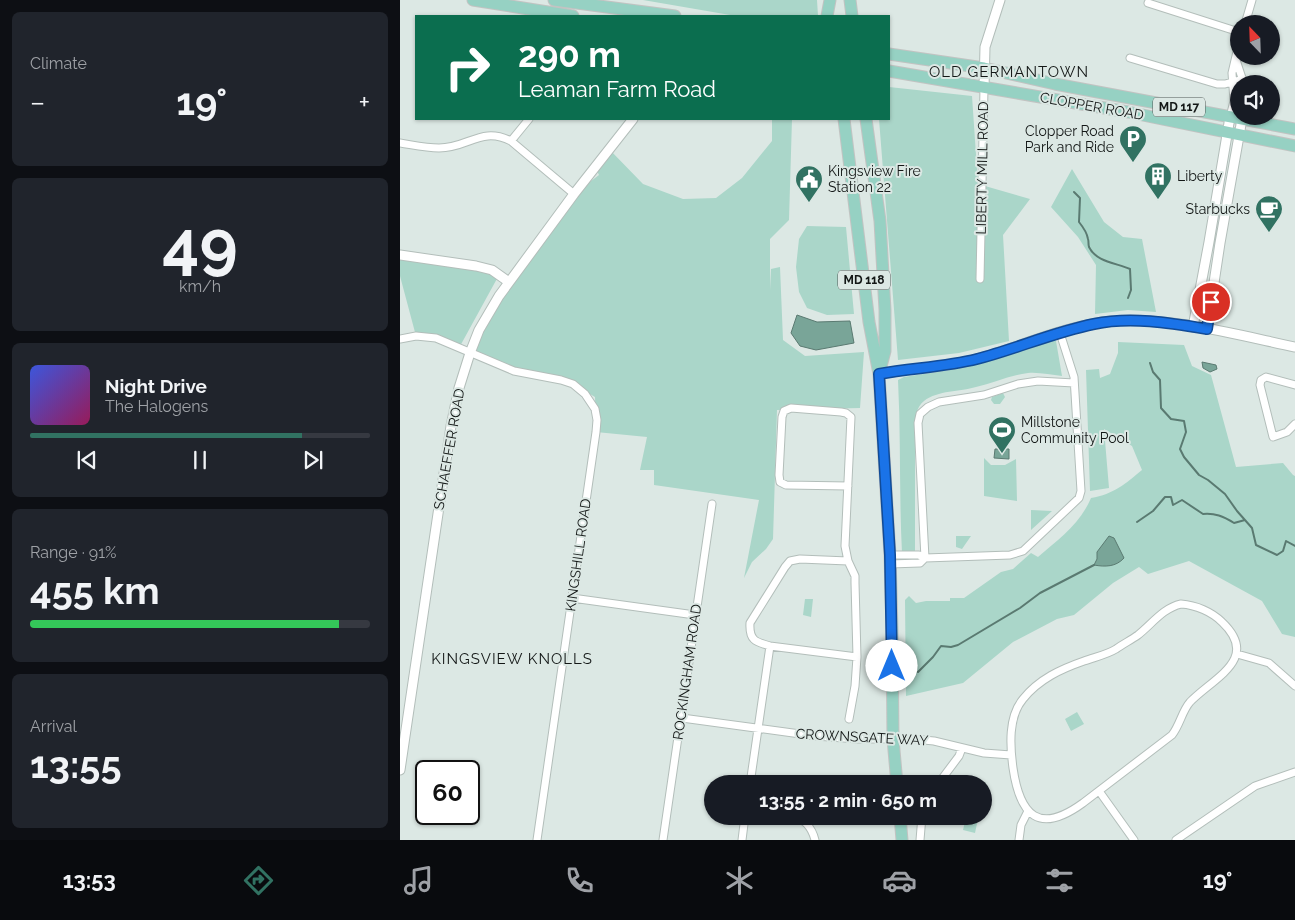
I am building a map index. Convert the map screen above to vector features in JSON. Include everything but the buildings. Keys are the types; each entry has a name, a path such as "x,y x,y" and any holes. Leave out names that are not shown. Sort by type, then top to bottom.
{"main road":[{"path":"473,0 567,15"},
{"path":"554,0 667,15"},
{"path":"827,15 830,0"},
{"path":"830,0 832,15"},
{"name":"CLOPPER ROAD","path":"891,54 984,68 1230,117"},
{"name":"CLOPPER ROAD","path":"892,72 1128,112 1295,146"},
{"name":"MD 118","path":"844,120 869,322 879,374 890,560 893,739 896,775"},
{"name":"MD 118","path":"866,120 880,221 885,310 886,351 879,374"},
{"name":"CLOPPER ROAD","path":"1276,125 1295,129"},
{"path":"901,825 902,840"}],"street":[{"name":"LIBERTY MILL ROAD","path":"980,279 985,47 1000,0"},
{"path":"1248,15 1252,0"},
{"path":"1148,3 1230,29"},
{"path":"1130,58 1217,84 1230,83"},
{"path":"1193,327 1230,117"},
{"path":"512,141 528,120"},
{"name":"SCHAEFFER ROAD","path":"400,770 402,743 451,426 459,388 470,353 479,330 509,282 631,120"},
{"path":"1207,329 1220,243 1242,125"},
{"path":"400,143 440,148 493,135 502,136 512,141 574,194"},
{"path":"400,255 476,266 492,270 509,282"},
{"path":"879,374 962,362 1060,333 1111,321 1154,322 1193,327 1295,346"},
{"path":"890,560 919,555 925,558 1010,555 1023,551 1078,498 1082,491 1074,383 1060,333"},
{"name":"KINGSHILL ROAD","path":"400,339 416,336 436,338 514,371 561,380 572,384 585,394 595,409 597,420 596,432 537,840"},
{"path":"1295,385 1266,377 1261,380 1260,385 1273,437 1287,432 1295,424"},
{"path":"925,558 918,423 920,414 928,406 939,402 984,395 1018,384 1038,381 1074,383"},
{"path":"848,486 786,485 780,482 778,475 782,416 784,411 791,408 841,412 850,415 852,420 845,546 848,561 855,576 857,657 855,686 849,719"},
{"name":"ROCKINGHAM ROAD","path":"663,840 712,504"},
{"path":"848,561 800,559 790,561 750,623 749,632 753,639 770,646 857,657"},
{"path":"572,598 695,615"},
{"path":"1191,604 1220,620 1235,638 1237,654 1226,671 1190,702 1172,735 1062,817 1046,819 1028,811 1018,794 1011,755 1012,727 1017,711 1021,701 1037,684 1062,669 1110,652 1136,636 1172,606 1191,604"},
{"path":"751,775 770,646"},
{"path":"1237,654 1270,663 1295,686"},
{"name":"CROWNSGATE WAY","path":"682,718 815,736 858,739 913,738 984,753 1011,755"},
{"path":"945,775 959,756 962,748"},
{"path":"1176,840 1256,786 1295,772"},
{"path":"1099,791 1134,840"},
{"path":"1019,840 1021,825 1028,811"},
{"path":"742,840 744,825"},
{"path":"808,825 813,832 815,840"},
{"path":"920,840 921,825"}],"shaded area":[{"path":"643,0 817,0 818,15 730,15"},
{"path":"890,87 972,96 978,184 1030,199 1003,235 1009,341 959,353 898,360 879,120 890,120"},
{"path":"772,120 792,120 789,220 770,239 770,290 771,269 780,267 783,340 805,356 864,352 860,408 777,410 773,539 766,549 752,562 744,578 759,500 654,485 654,470 640,470 647,437 596,432 595,397 573,384 500,365 470,353 483,324 574,194 599,175 595,167 609,149 643,184 683,199 716,198 742,178 772,141"},
{"path":"1072,169 1104,222 1123,237 1142,239 1156,312 1128,310 1095,314 1096,265 1078,237 1051,207"},
{"path":"807,226 846,227 854,314 827,315 807,308 799,292 796,267 799,239"},
{"path":"400,255 499,275 459,348 416,336 400,276"},
{"path":"797,315 817,322 850,321 854,343 816,350 800,346 791,333"},
{"path":"1051,340 1056,341 1062,376 1036,373 1021,374 970,389 936,395 924,401 919,407 916,413 915,425 915,551 902,553 898,380 904,377 955,369 995,359"},
{"path":"1118,342 1184,345 1192,366 1211,375 1236,467 1283,463 1295,476 1295,637 1282,634 1262,601 1189,561 1148,574 1139,567 1113,583 1074,615 1057,619 1013,642 963,683 906,696 905,600 909,596 916,603 950,601 950,598 964,598 1001,572 1013,569 1031,553 1038,557 1075,523 1091,498 1113,491 1142,470 1132,446 1104,429 1109,488 1090,491 1086,370 1099,369 1100,378 1110,374 1118,353"},
{"path":"1202,362 1216,365 1217,369 1210,372 1203,368"},
{"path":"1003,393 1005,397 1000,404 994,404 991,400 992,397"},
{"name":"Millstone Community Pool","path":"995,449 1009,449 1009,459 994,458"},
{"path":"984,458 991,465 1005,465 1016,459 1017,501 984,496"},
{"path":"1031,510 1052,511 1031,530"},
{"path":"956,536 971,536 962,549 956,547"},
{"path":"1109,536 1114,538 1124,558 1110,566 1094,565 1097,559 1097,552"},
{"path":"805,599 813,599 811,617 803,615"},
{"path":"1077,712 1084,724 1071,731 1065,719"},
{"path":"964,825 977,825 975,833 963,830"}],"waterway":[{"path":"1074,192 1080,198 1079,222 1086,232 1092,252 1102,259 1130,269 1131,290 1128,298"},
{"path":"1150,363 1153,372 1160,380 1161,408 1171,419 1184,421 1186,432 1180,449 1184,457 1199,475 1225,494 1252,528 1256,545 1277,555 1283,551 1286,541 1295,546"},
{"path":"1137,522 1153,511 1165,497 1171,497 1173,505 1182,500 1203,514 1226,518 1234,523 1245,520"},
{"path":"918,672 941,646 951,647 958,645 1020,608 1040,593 1094,565"}],"place":[{"name":"Clopper Road Park and Ride","path":"1133,163"},
{"name":"Liberty","path":"1158,200"},
{"name":"Kingsview Fire Station 22","path":"809,203"},
{"name":"Starbucks","path":"1269,233"},
{"name":"Millstone Community Pool","path":"1002,454"}],"district":[{"name":"OLD GERMANTOWN","path":"1009,72"},
{"name":"KINGSVIEW KNOLLS","path":"512,659"}],"route":[{"path":"892,666 890,555 879,374 962,362 1060,333 1111,321 1163,323 1207,329 1211,302"}]}
